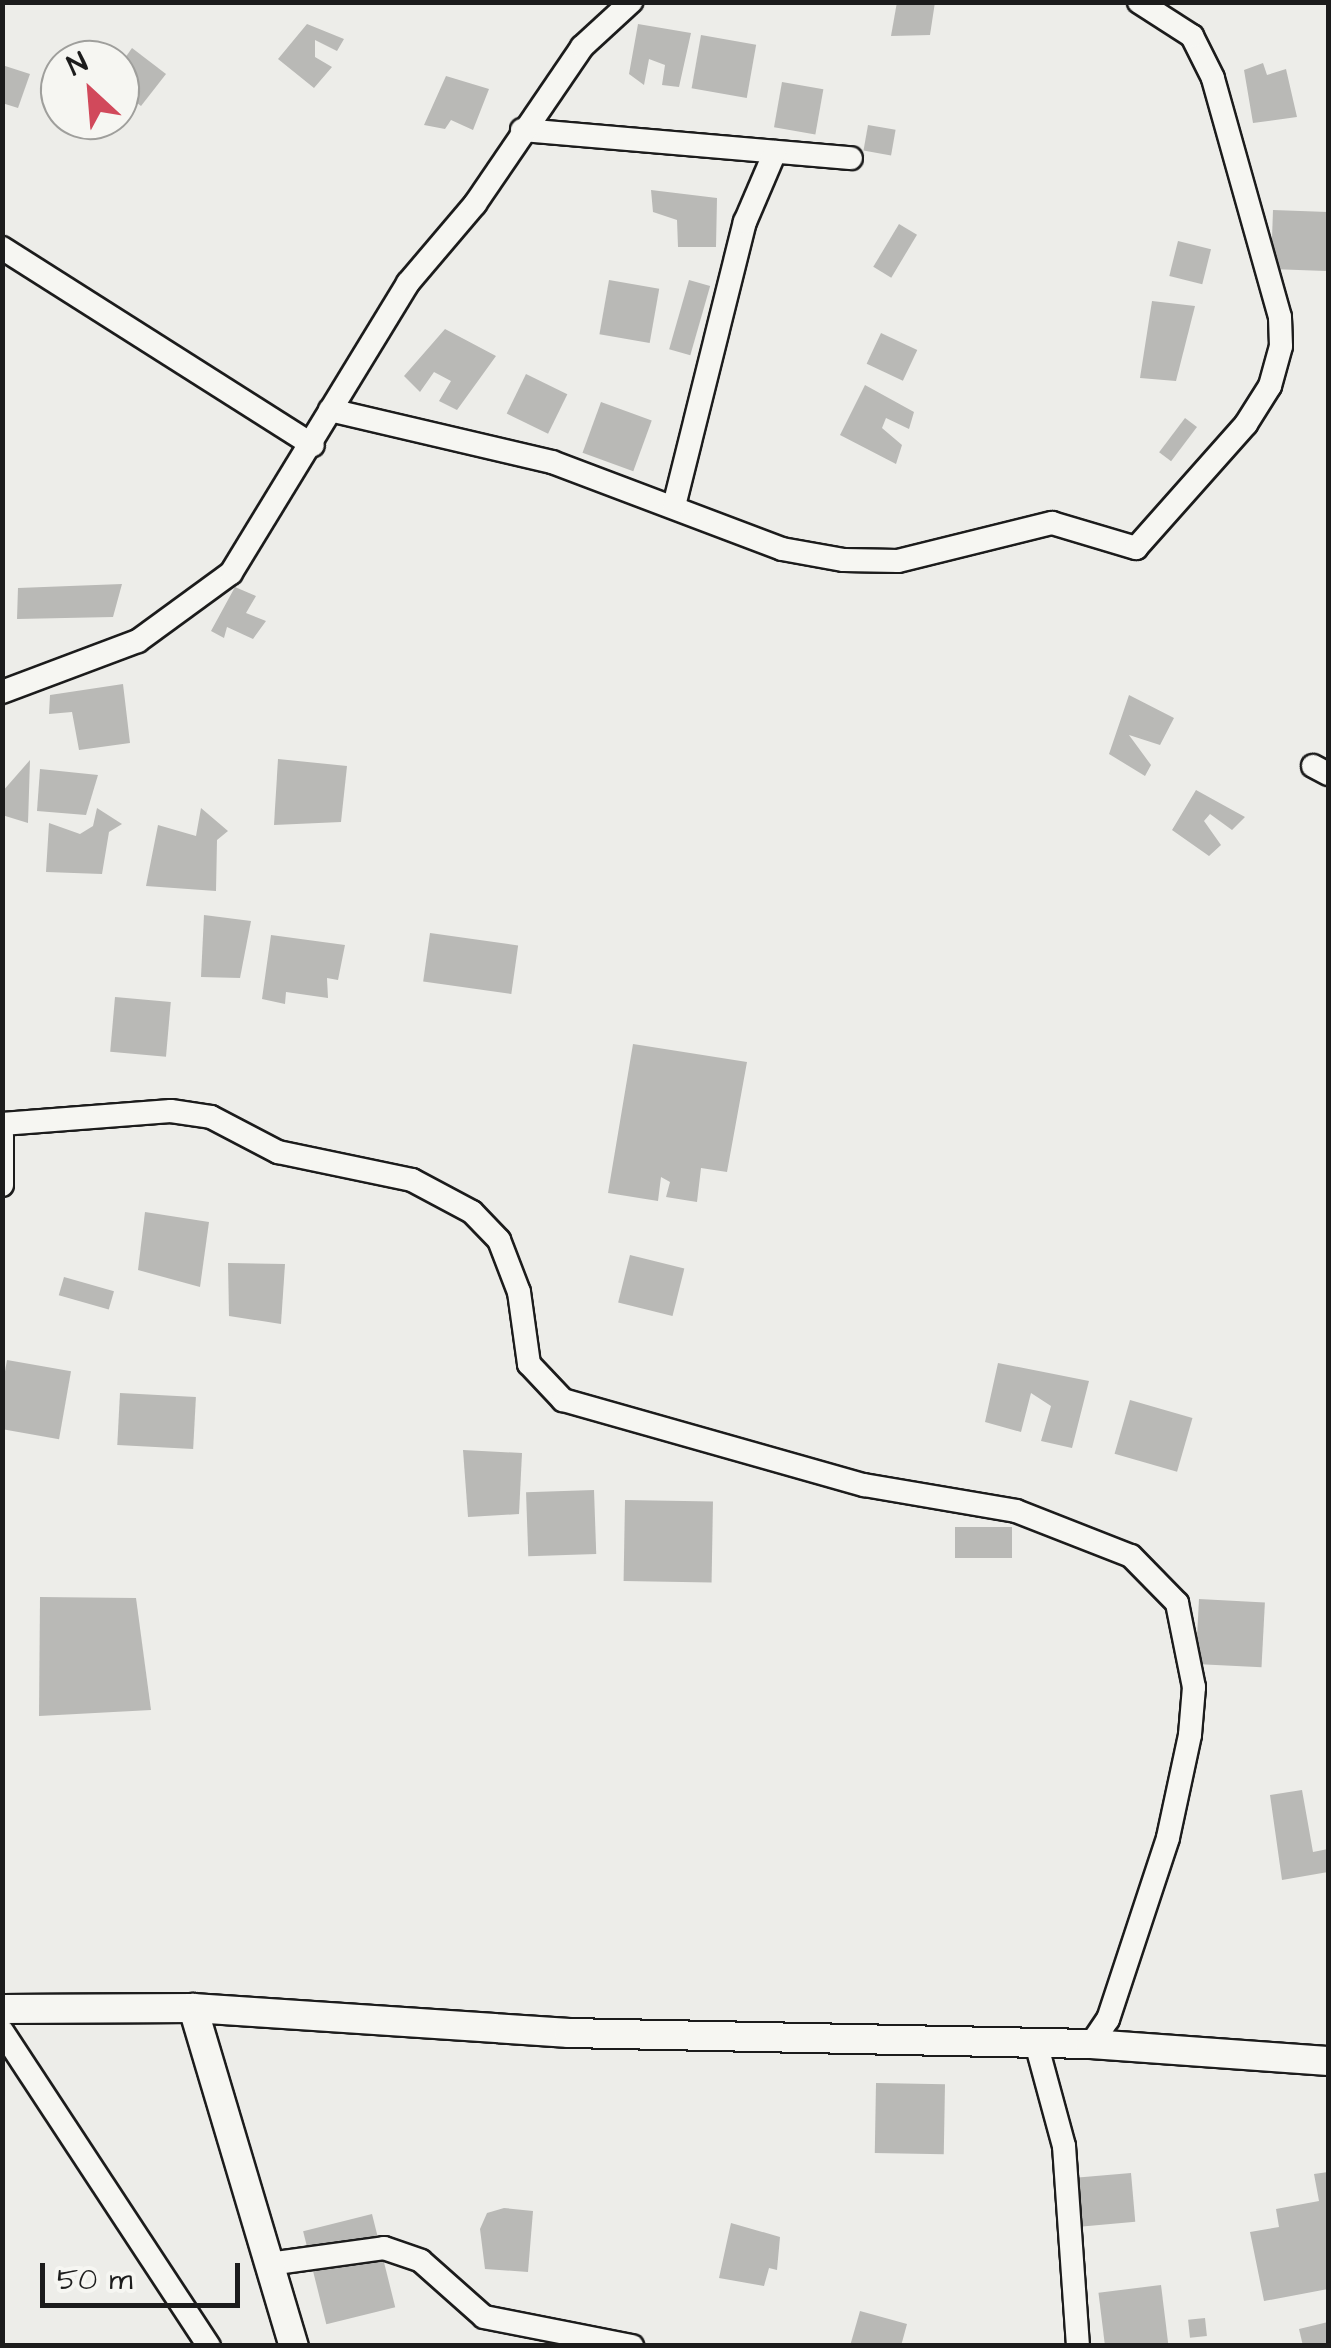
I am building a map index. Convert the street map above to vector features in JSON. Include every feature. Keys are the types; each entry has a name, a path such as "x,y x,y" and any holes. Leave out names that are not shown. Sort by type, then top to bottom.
{"street":[{"path":"2,692 138,641 185,613 230,573 313,444 360,354 582,46 631,2"},
{"path":"330,410 552,462 782,549 844,560 898,562 1052,522 1122,548 1150,536 1246,424 1270,386 1281,346 1280,317 1213,78 1192,36 1140,2"},
{"path":"522,130 851,158"},
{"path":"674,506 746,222 775,152"},
{"path":"2,248 313,444"},
{"path":"2,1124 170,1111 211,1117 278,1152 412,1180 472,1212 499,1240 519,1292 529,1364 562,1400 864,1485 1016,1511 1130,1556 1177,1603 1194,1687 1190,1735 1168,1838 1108,2020 1091,2044"},
{"path":"2,1136 2,1185"},
{"path":"2,2009 192,2008 569,2033 1091,2044 1328,2061"},
{"path":"192,2008 294,2346"},
{"path":"2,2031 209,2346"},
{"path":"1036,2043 1064,2146 1078,2346"},
{"path":"269,2264 384,2248 422,2261 484,2316 632,2346"}],"building":[{"path":"897,2 935,2 930,35 891,36"},
{"path":"307,24 344,39 337,51 315,40 315,57 332,67 314,88 278,59"},
{"path":"638,24 691,33 679,87 662,85 665,65 649,59 644,85 629,74"},
{"path":"701,35 756,45 747,98 692,88"},
{"path":"140,54 166,74 140,105"},
{"path":"1263,63 1267,75 1286,69 1297,117 1253,123 1244,70"},
{"path":"2,65 30,74 18,108 2,103"},
{"path":"446,76 489,89 473,130 451,120 445,129 424,125"},
{"path":"782,82 823,89 815,135 774,127"},
{"path":"868,125 896,130 891,155 863,151"},
{"path":"651,190 717,198 716,247 678,247 677,220 653,212"},
{"path":"1273,210 1328,212 1326,271 1271,269"},
{"path":"899,224 917,235 891,278 873,267"},
{"path":"1178,241 1211,249 1202,284 1169,276"},
{"path":"609,280 659,289 650,343 599,334"},
{"path":"689,280 710,286 690,355 669,349"},
{"path":"1152,301 1195,306 1176,381 1140,378"},
{"path":"445,329 496,356 457,410 439,401 451,381 434,372 420,392 404,376"},
{"path":"881,333 917,350 903,381 867,364"},
{"path":"526,374 567,394 548,434 507,414"},
{"path":"865,385 914,412 909,429 886,418 882,428 902,445 896,464 840,435"},
{"path":"601,402 652,420 633,471 583,453"},
{"path":"1185,418 1197,427 1171,461 1159,452"},
{"path":"122,584 113,617 17,619 18,588"},
{"path":"235,587 256,596 246,613 266,621 253,639 227,627 224,638 211,631"},
{"path":"123,684 130,743 79,750 72,712 49,714 50,695"},
{"path":"1129,695 1174,718 1160,745 1129,735 1151,765 1145,776 1109,754"},
{"path":"278,759 347,766 341,822 274,825"},
{"path":"30,760 28,823 2,815 2,792"},
{"path":"40,769 98,775 86,815 37,811"},
{"path":"1196,790 1245,817 1232,830 1210,814 1204,821 1221,845 1209,856 1172,830"},
{"path":"97,808 122,824 109,832 102,874 46,872 49,823 80,834 93,826"},
{"path":"201,808 228,831 217,840 216,891 146,886 158,825 196,836"},
{"path":"204,915 251,921 240,978 201,977"},
{"path":"430,933 518,945 511,994 423,982"},
{"path":"271,935 345,945 338,980 327,978 328,998 286,992 285,1004 262,999"},
{"path":"115,997 171,1002 166,1057 110,1052"},
{"path":"633,1044 747,1062 727,1172 701,1168 697,1202 666,1197 670,1182 661,1177 658,1201 608,1193"},
{"path":"145,1212 209,1222 200,1287 138,1270"},
{"path":"630,1255 684,1269 672,1316 618,1303"},
{"path":"228,1263 285,1264 281,1324 229,1316"},
{"path":"64,1277 114,1291 109,1310 59,1295"},
{"path":"7,1360 71,1371 59,1439 2,1429"},
{"path":"998,1363 1089,1381 1072,1448 1041,1441 1051,1406 1031,1393 1021,1432 985,1422"},
{"path":"120,1393 196,1397 193,1449 117,1445"},
{"path":"1130,1400 1192,1418 1177,1472 1115,1454"},
{"path":"463,1450 522,1453 519,1514 468,1517"},
{"path":"594,1490 596,1554 528,1556 526,1492"},
{"path":"625,1500 713,1502 712,1583 624,1581"},
{"path":"955,1527 1012,1527 1012,1558 955,1558"},
{"path":"40,1597 136,1598 151,1710 39,1716"},
{"path":"1199,1599 1265,1602 1262,1667 1196,1664"},
{"path":"1302,1790 1313,1852 1328,1849 1328,1872 1282,1880 1270,1795"},
{"path":"876,2083 945,2084 944,2154 875,2153"},
{"path":"1328,2172 1328,2289 1264,2301 1250,2232 1279,2227 1276,2209 1319,2201 1314,2174"},
{"path":"1131,2173 1135,2222 1082,2226 1078,2178"},
{"path":"504,2208 533,2211 528,2272 485,2269 480,2229 487,2213"},
{"path":"372,2214 395,2307 326,2324 303,2231"},
{"path":"731,2223 780,2237 777,2270 769,2268 764,2286 719,2278"},
{"path":"1161,2285 1168,2346 1105,2346 1098,2293"},
{"path":"860,2311 907,2324 901,2346 850,2346"},
{"path":"1205,2318 1207,2336 1190,2338 1188,2320"},
{"path":"1328,2322 1328,2346 1303,2346 1299,2329"}]}
